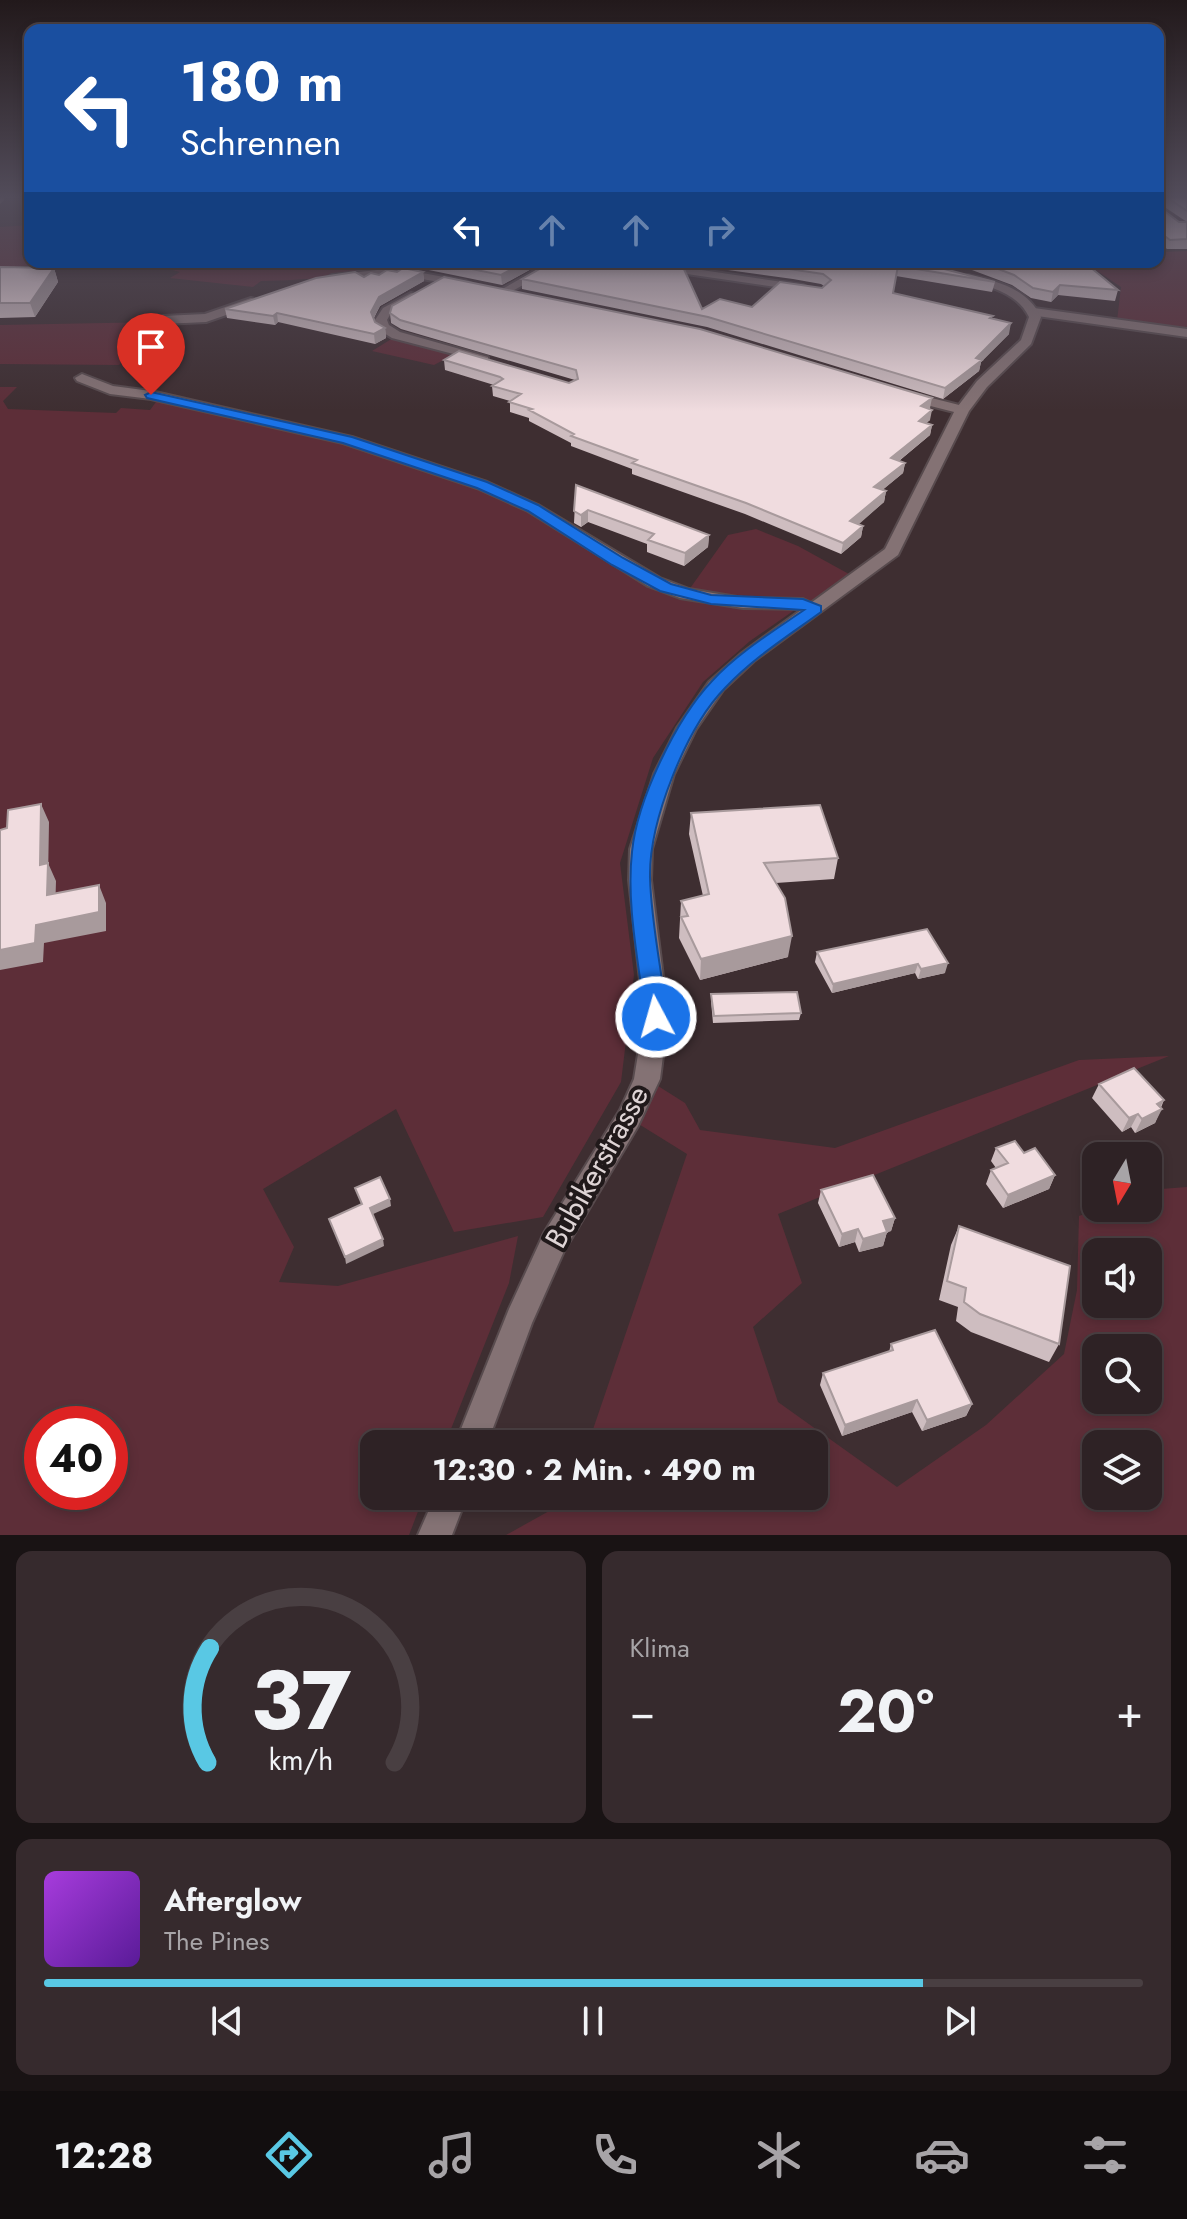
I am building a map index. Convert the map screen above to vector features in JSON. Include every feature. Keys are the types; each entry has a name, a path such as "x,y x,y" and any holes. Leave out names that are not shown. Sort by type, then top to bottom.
{"street":[{"path":"503,292 547,268"},
{"path":"666,268 821,291"},
{"path":"315,281 395,271 473,285"},
{"path":"957,275 998,287 1026,303 1034,312 1187,333"},
{"path":"442,279 387,311 381,320 383,327 396,335 502,365"},
{"path":"488,288 530,297"},
{"path":"163,320 206,318 261,298"},
{"name":"Bubikerstrasse","path":"476,1430 519,1319 554,1242 629,1118 647,1079 656,1017 640,880 641,849 664,774 687,728 716,686 748,657 892,552 962,410 982,384 1027,341 1032,331 1034,312"},
{"path":"82,378 110,390 151,395 347,440 482,485 533,508 654,582 686,594 743,603 803,604 815,609"},
{"path":"894,391 962,410"},
{"path":"435,1535 445,1510"}],"shaded area":[{"path":"164,268 372,268 311,279 261,281 253,287 170,278 180,272"},
{"path":"1093,268 1187,268 1187,329 1117,321 1121,287"},
{"path":"157,322 119,365 0,364 0,325"},
{"path":"393,338 453,355 434,365 372,351"},
{"path":"0,387 17,387 3,401 8,409 116,413 121,408 150,410 159,398 373,449 502,496 662,590 747,609 771,606 796,609 750,641 703,682 653,758 620,863 634,975 621,1082 543,1217 454,1232 396,1109 263,1189 294,1247 279,1282 338,1286 518,1236 509,1283 451,1430 360,1430 360,1510 419,1510 409,1535 0,1535"},
{"path":"756,529 798,546 858,579 815,609 686,594 728,535"},
{"path":"1169,1056 778,1214 802,1283 753,1327 778,1402 817,1430 593,1430 687,1154 629,1118 647,1079 685,1103 700,1130 835,1148 1079,1060"},
{"path":"1187,1187 1187,1535 506,1535 551,1510 828,1510 828,1438 897,1487 986,1425 1064,1354 1077,1290 1079,1216 1082,1215 1082,1222 1162,1222 1162,1189"}],"building":[{"path":"0,268 54,268 30,303 0,303"},
{"path":"403,268 423,272 379,297 371,312 375,322 385,328 374,334 277,313 273,316 225,309 316,278 355,272 364,277 371,273 379,275 387,270 397,272"},
{"path":"467,268 514,268 501,275"},
{"path":"541,268 683,268 702,309 720,299 752,307 780,282 822,288 831,280 823,274 782,268 898,268 893,293 1011,323 976,358 982,360 945,388 708,317 522,279"},
{"path":"910,268 940,268 995,282"},
{"path":"996,268 1091,268 1118,290 1060,285 1053,292 1033,288 1014,275"},
{"path":"444,277 700,329 932,398 921,406 932,410 919,421 932,425 891,458 905,463 874,487 886,491 850,521 863,526 843,543 746,503 632,463 637,460 571,436 574,434 529,410 532,409 509,402 521,394 492,386 503,379 500,377 444,360 459,351 569,383 578,379 576,370 400,320 390,313 392,306"},
{"path":"576,485 709,535 685,553 648,540 654,534 588,510 581,515 574,511"},
{"path":"41,804 40,865 48,863 47,895 99,885 99,912 36,925 35,943 0,950 0,830 7,828 8,810"},
{"path":"820,805 838,858 764,863 785,898 792,936 701,959 681,917 688,916 681,901 709,894 691,813"},
{"path":"927,929 948,963 921,969 918,964 833,984 817,952"},
{"path":"797,992 801,1013 714,1016 711,994"},
{"path":"1134,1068 1164,1100 1157,1104 1162,1109 1142,1119 1138,1114 1129,1118 1099,1084"},
{"path":"1015,1141 1024,1153 1035,1148 1055,1175 1008,1195 991,1170 1008,1163 996,1148"},
{"path":"873,1175 895,1218 883,1221 887,1232 863,1239 858,1229 842,1234 821,1190"},
{"path":"380,1177 390,1199 370,1208 383,1239 345,1257 329,1219 362,1204 355,1188"},
{"path":"959,1226 1070,1266 1059,1344 980,1314 964,1302 966,1288 947,1281"},
{"path":"935,1330 972,1404 927,1420 917,1400 845,1425 823,1373 893,1350 891,1344"}],"route":[{"path":"151,395 347,440 482,485 533,508 654,582 686,594 743,603 803,604 815,609 748,657 716,686 687,728 664,774 641,849 640,880 656,1017"}]}
